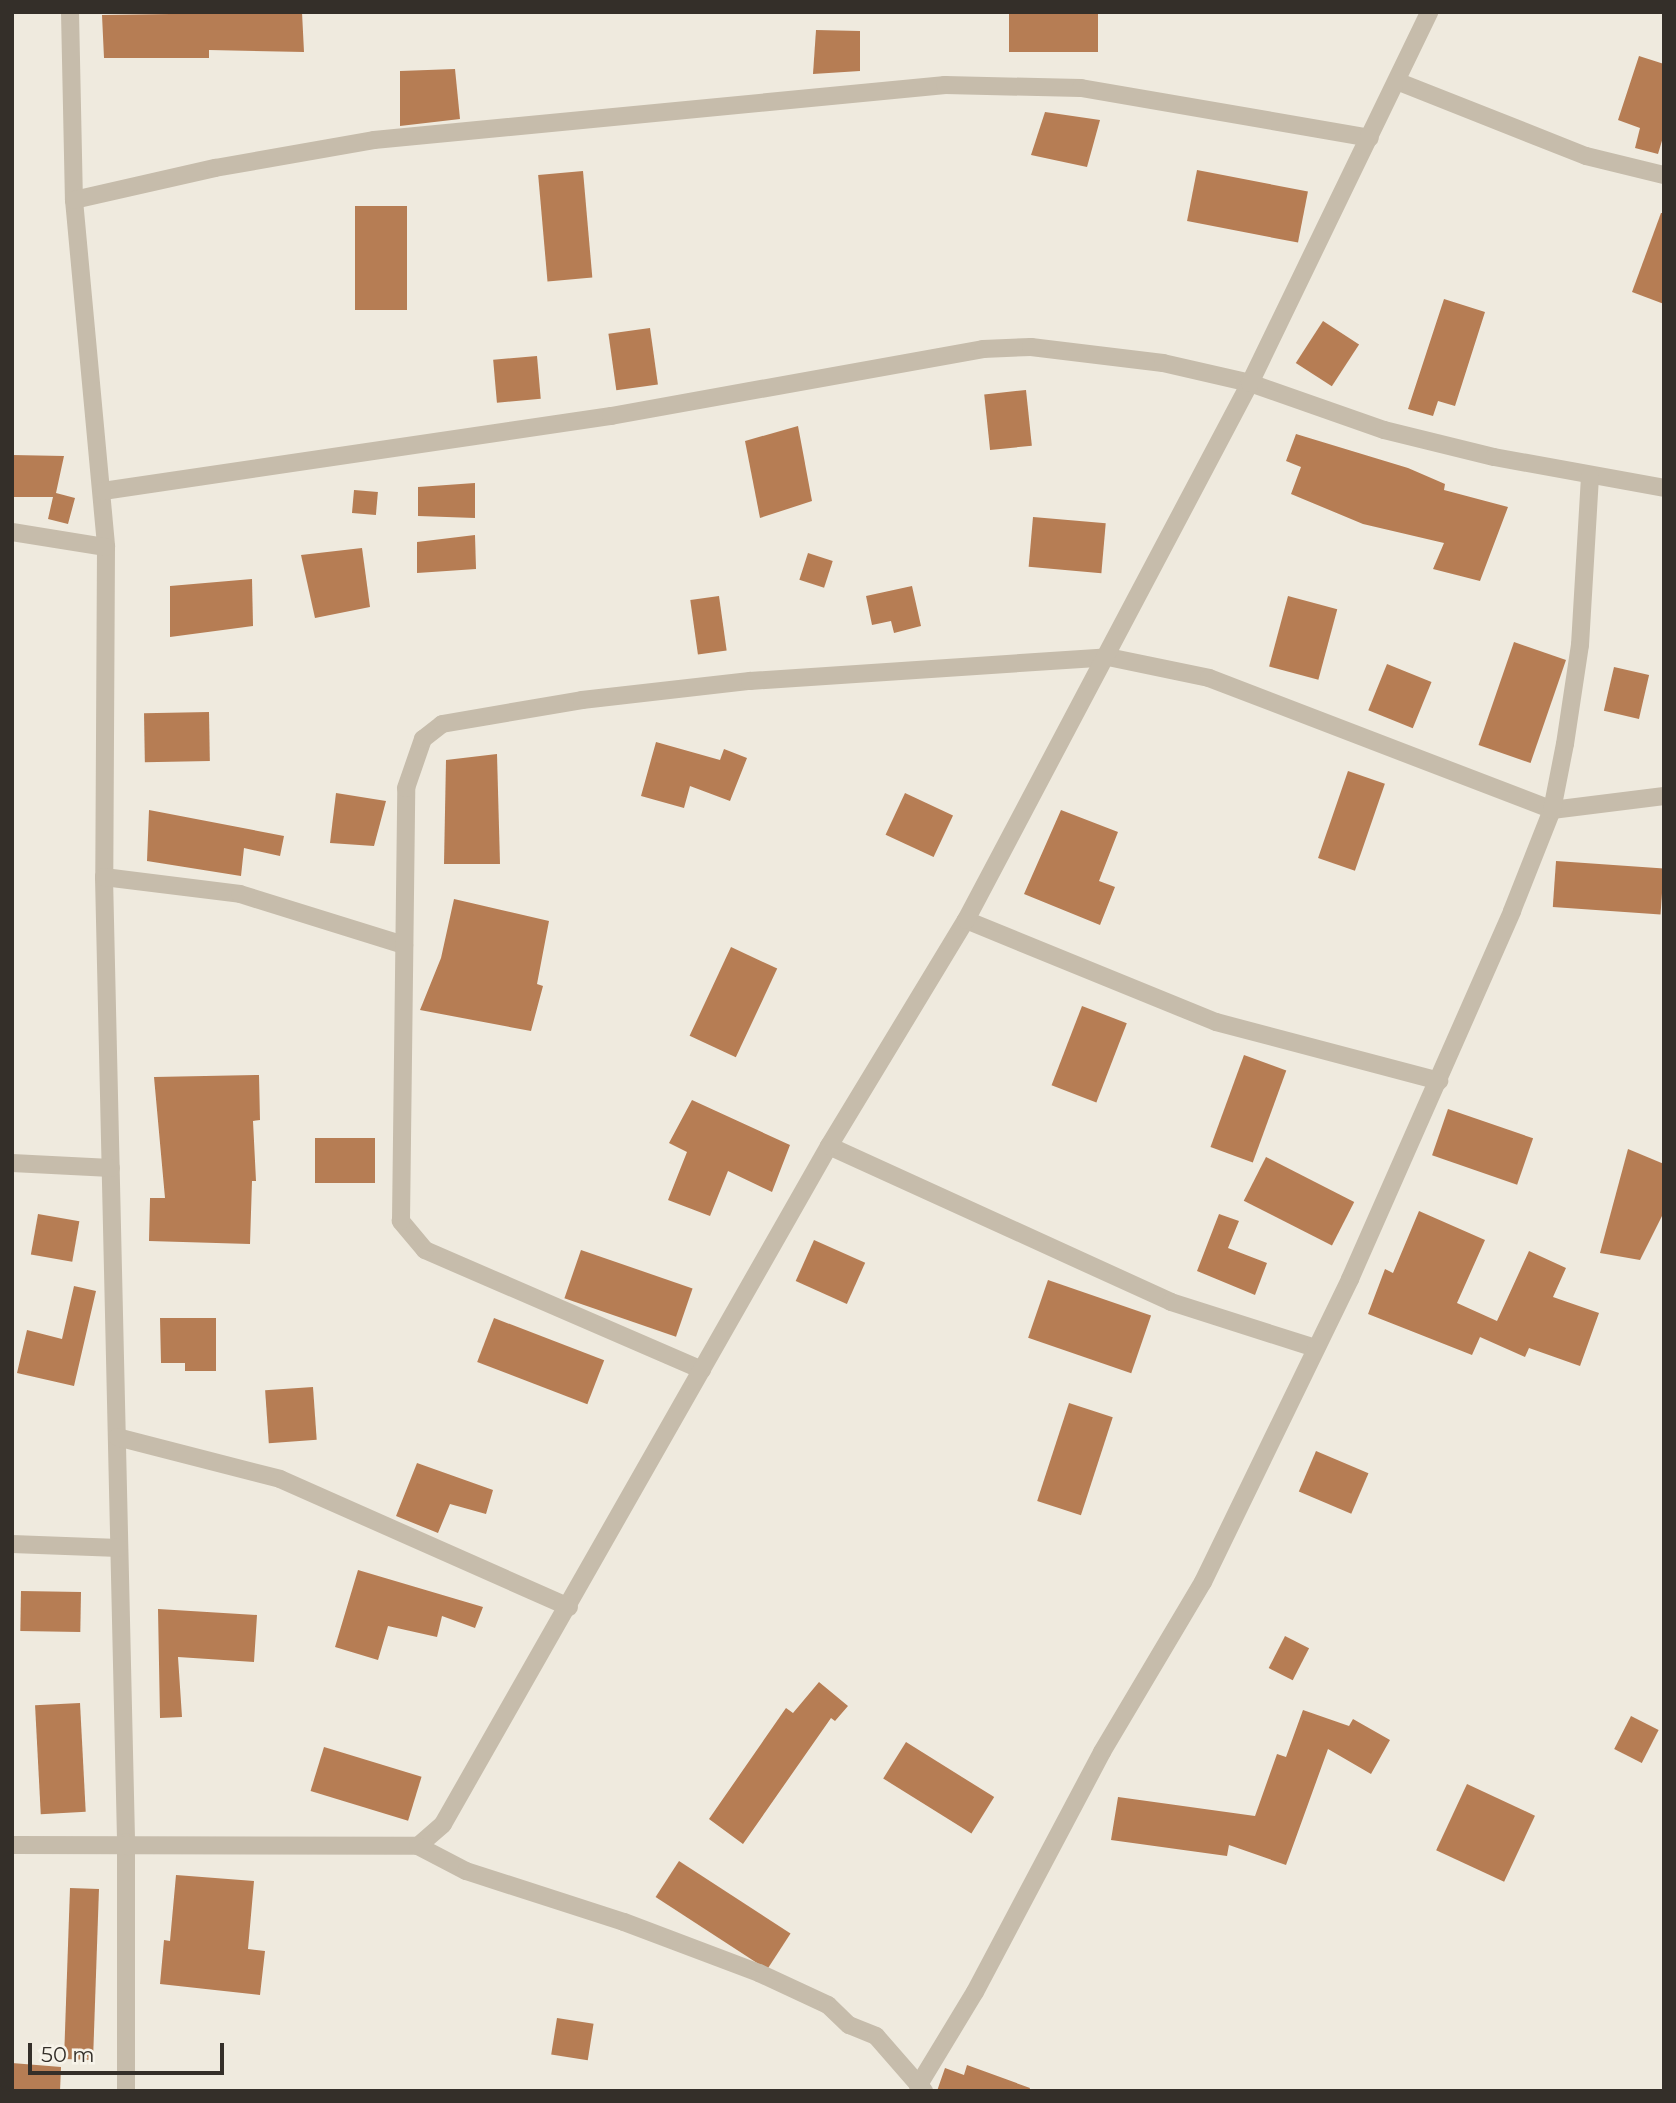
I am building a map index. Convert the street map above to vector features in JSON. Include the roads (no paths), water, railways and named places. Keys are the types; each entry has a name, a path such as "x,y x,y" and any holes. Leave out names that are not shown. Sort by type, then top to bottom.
{"street":[{"path":"70,12 74,200 103,491 106,547 104,877 126,1842 126,2091"},
{"path":"418,1846 443,1824 569,1607 829,1146 966,920 1108,657 1250,383 1399,82 1429,12"},
{"path":"1399,82 1586,156 1664,175"},
{"path":"74,200 215,168 374,140 945,85 1081,88 1370,138"},
{"path":"103,491 611,416 983,349 1088,351 1250,383 1384,430 1590,476 1664,488"},
{"path":"12,1845 126,1842 418,1846 466,1871 624,1922 759,1973 828,2005 849,2025 876,2036 921,2088 1113,1732 1203,1582 1439,1081 1552,810 1580,645 1590,476"},
{"path":"12,532 106,547"},
{"path":"702,1370 425,1250 408,1236 401,1221 406,788 423,739 442,724 582,700 750,681 1108,657 1189,671 1552,810 1664,796"},
{"path":"104,877 240,894 404,945"},
{"path":"966,920 1216,1022 1439,1081"},
{"path":"829,1146 1171,1302 1315,1348"},
{"path":"12,1163 111,1168"},
{"path":"117,1437 280,1479 569,1607"},
{"path":"12,1544 119,1548"}]}
